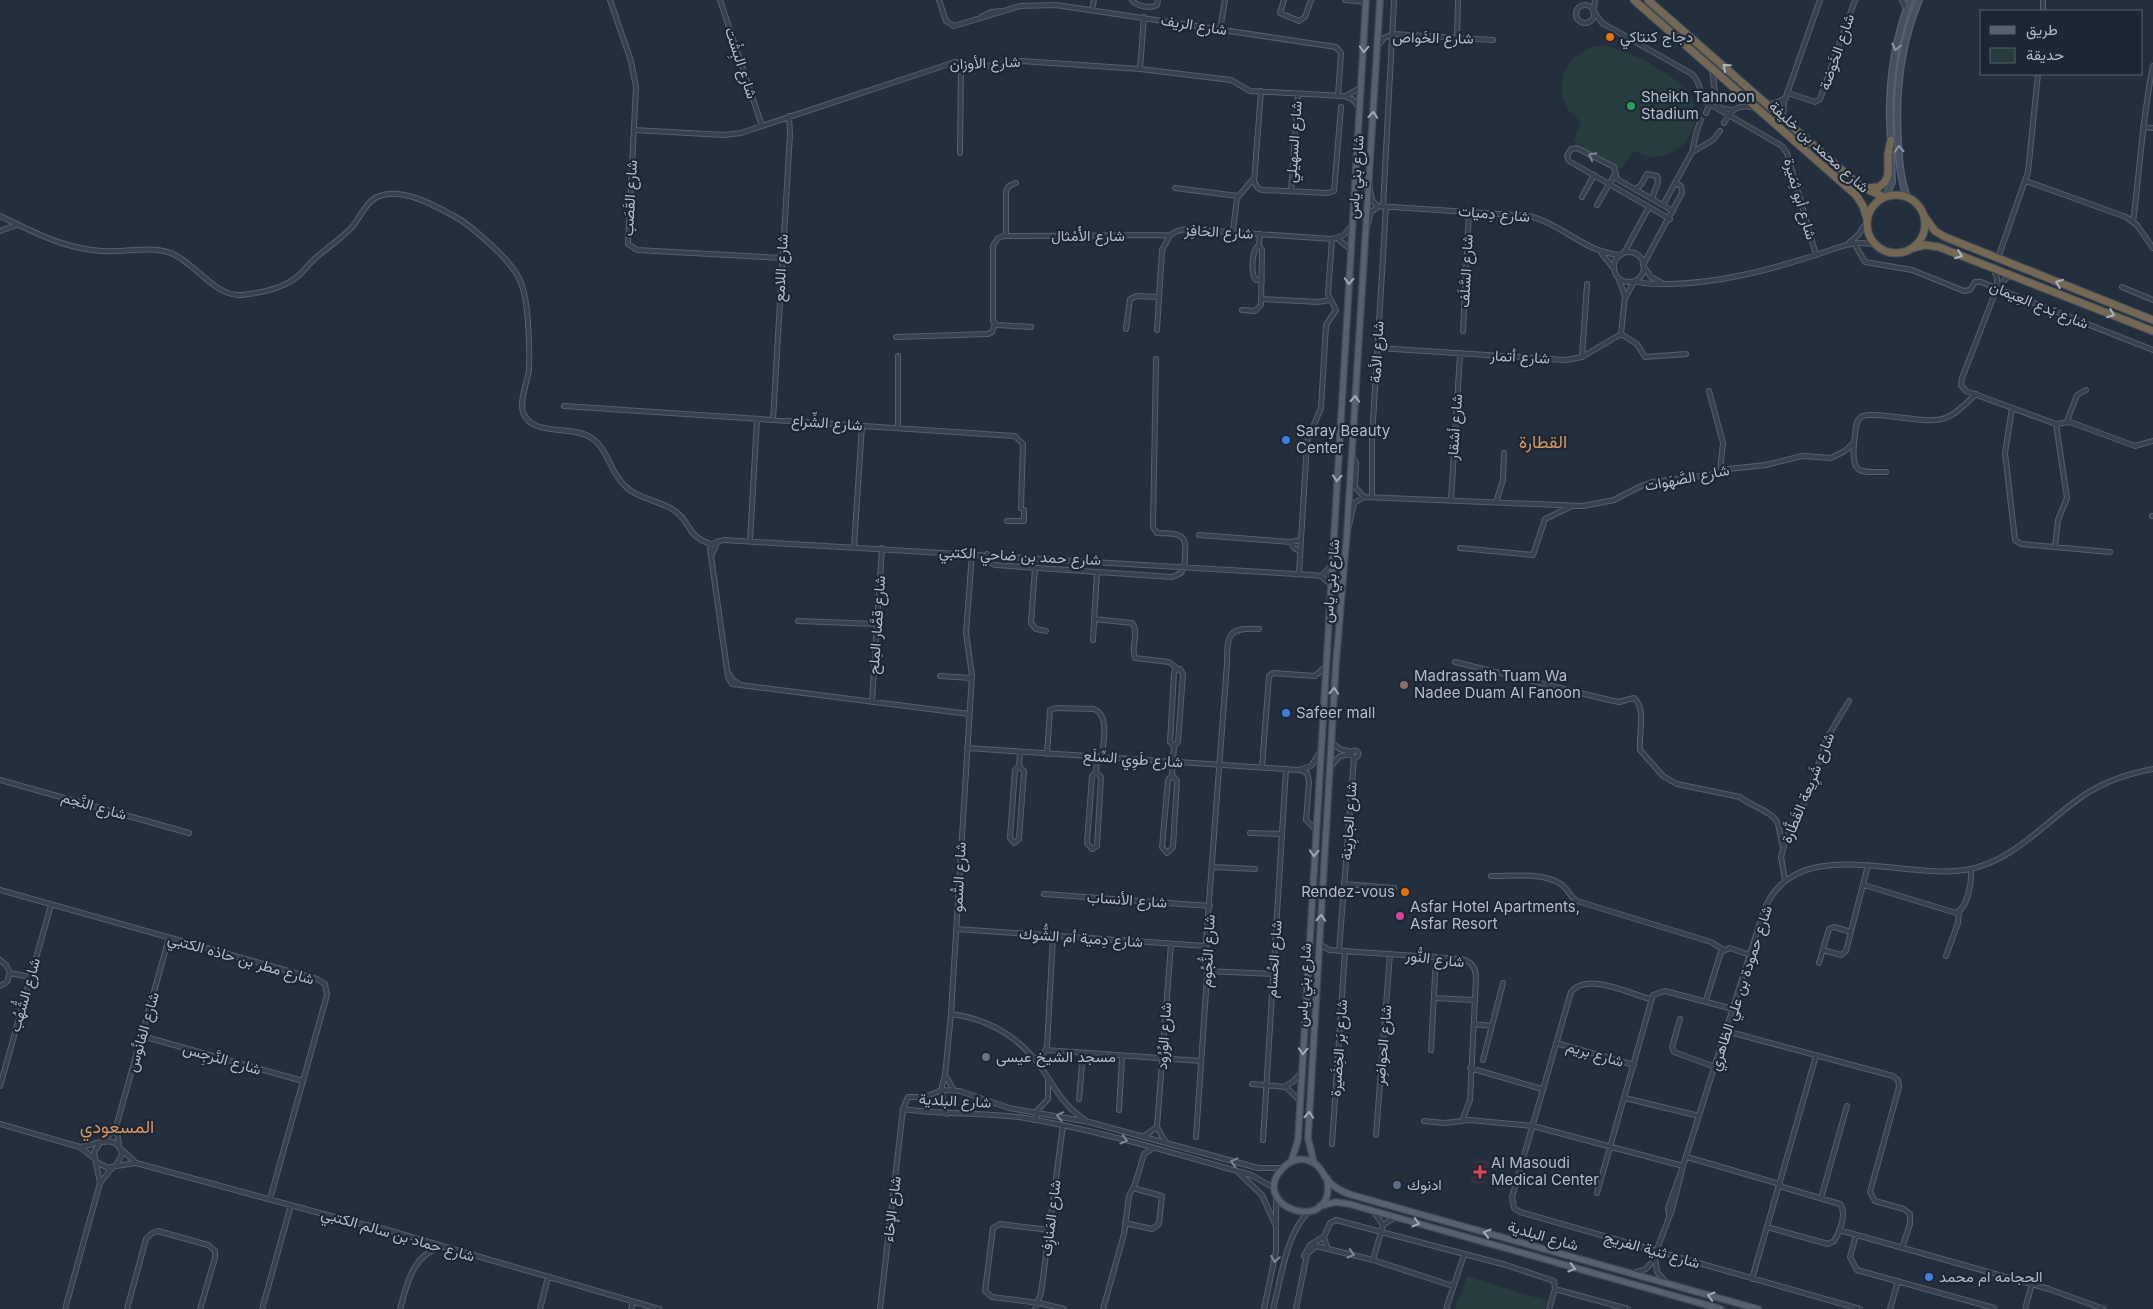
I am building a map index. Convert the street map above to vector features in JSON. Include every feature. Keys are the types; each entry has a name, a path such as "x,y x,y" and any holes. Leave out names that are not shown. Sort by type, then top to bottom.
{"highway":[{"name":"شارع محمد بن خليفة","path":"1634,0 1856,195 1864,206 1867,220"},
{"name":"شارع محمد بن خليفة","path":"1648,0 1860,186 1885,197"},
{"path":"1860,186 1876,189 1885,182 1888,175 1890,140"},
{"path":"2153,320 1940,235 1924,216 1918,205 1907,197 1900,195 1885,197 1873,206 1867,220 1871,238 1876,245 1884,250 1894,253 1932,245 2153,331"},
{"path":"1913,248 1923,234 1924,216"}],"main road":[{"name":"شارع بني ياس","path":"1314,1163 1308,1138 1318,959 1331,742 1346,551 1380,0"},
{"path":"1885,197 1892,182 1889,101 1891,73 1898,37 1910,0"},
{"path":"1907,197 1900,172 1897,92 1904,47 1919,0"},
{"name":"شارع بني ياس","path":"1291,1162 1297,1145 1302,1072 1366,1"},
{"path":"1334,540 1346,551"},
{"path":"1318,787 1321,793 1320,810 1327,812"},
{"path":"1304,1160 1314,1163 1320,1168 1326,1178 1327,1191 1318,1207 1310,1211 1292,1211 1282,1204 1275,1191 1276,1178 1282,1168 1291,1162 1304,1160"},
{"name":"شارع البلدية","path":"1326,1178 1340,1190 1352,1195 1758,1309"},
{"name":"شارع البلدية","path":"1318,1207 1336,1202 1374,1211 1721,1309"}],"street":[{"name":"شارع القَصَب","path":"610,0 635,78 634,130 627,238 629,247 637,250 782,258"},
{"name":"شارع البِشْت","path":"720,0 762,126"},
{"name":"شارع الريف","path":"939,0 946,21 951,25 1029,5 1056,2 1092,10 1336,48 1340,53 1338,95"},
{"path":"1092,10 1094,0"},
{"path":"1132,0 1136,4 1152,7 1158,0"},
{"path":"1220,30 1225,0"},
{"path":"1284,0 1279,10 1280,13 1299,21 1304,17 1311,0"},
{"path":"1345,0 1366,1"},
{"name":"شارع الأمة","path":"1372,497 1372,438 1394,0"},
{"path":"1456,38 1458,0"},
{"path":"1589,22 1594,12 1593,0 1577,9 1576,17 1581,22 1602,23"},
{"path":"1784,118 1787,95 1820,0"},
{"name":"شارع الخَوضة","path":"1787,95 1815,102 1820,99 1855,0"},
{"path":"1902,0 1906,10"},
{"path":"1583,4 1590,6 1602,23 1692,74 1700,84 1703,99 1710,105"},
{"path":"1140,69 1144,18"},
{"name":"شارع الخَواص","path":"1378,46 1384,38 1392,34 1493,40"},
{"name":"شارع الأوزان","path":"634,130 726,135 762,126 946,64 961,62 992,66 1021,61 1140,69 1226,79 1246,90 1261,92 1344,96 1352,99 1360,108"},
{"path":"960,153 961,62"},
{"path":"1710,66 1714,77 1716,100 1720,108 1728,111 1747,106 1758,109"},
{"path":"2133,222 2141,162 2144,106 2153,66"},
{"path":"1998,258 2026,181 2031,155 2038,75"},
{"path":"1344,96 1352,94 1361,87"},
{"path":"1706,113 1715,91"},
{"path":"1261,92 1254,178 1258,188 1328,193 1334,191 1341,107"},
{"name":"شارع السهيلي","path":"1291,191 1298,94"},
{"path":"1767,104 1775,103 1787,95"},
{"name":"شارع أبو ثِمَيرة","path":"1710,105 1785,149 1816,255"},
{"path":"1724,124 1728,115 1733,110"},
{"name":"شارع اللامع","path":"773,420 790,134 789,116"},
{"path":"1663,205 1692,152 1702,120"},
{"path":"2142,126 2153,128"},
{"path":"1692,152 1716,138 1720,131"},
{"path":"1696,135 1701,141 1708,143"},
{"path":"1670,219 1569,161 1567,156 1572,148 1577,148 1614,168 1617,179 1673,211"},
{"path":"1597,205 1616,172"},
{"path":"1635,189 1641,185 1647,174 1656,176 1658,184 1653,194 1653,199"},
{"path":"1582,197 1594,175"},
{"path":"1233,231 1238,196 1254,178"},
{"path":"1368,181 1372,202 1383,207"},
{"path":"2026,181 2119,214 2133,222 2153,248"},
{"path":"995,324 992,319 993,246 998,238 1006,236 1006,193 1009,186 1016,183"},
{"path":"1625,300 1635,281 1642,274 1643,265 1670,219 1682,191 1681,186 1675,183"},
{"path":"1175,188 1238,196"},
{"path":"0,216 44,238 86,249 109,252 139,248 164,251 190,264 220,289 241,295 276,288 296,278 315,258 347,232 368,205 378,197 386,194 398,194 438,207 476,231 511,264 524,286 528,306 529,346 528,378 522,404 526,418 538,427 573,430 590,437 603,450 625,486 674,510 682,517 694,536 711,544 730,682 741,685 969,714"},
{"path":"1365,233 1371,212 1383,207"},
{"name":"شارع دِميات","path":"1383,207 1535,218 1600,252 1622,254"},
{"path":"1649,207 1622,254 1617,259 1614,269 1623,288 1625,300 1621,334 1637,344 1645,357 1686,354"},
{"name":"شارع السَّلَف","path":"1463,331 1469,212"},
{"path":"1847,244 1859,234 1867,220"},
{"path":"1351,251 1338,239 1347,232 1353,223"},
{"path":"0,231 17,225"},
{"name":"شارع الحَافِز","path":"1157,330 1162,250 1170,235 1177,231 1186,229 1233,231 1338,239"},
{"path":"1260,234 1259,245 1254,251 1253,276 1256,280 1262,280"},
{"name":"شارع الأَمْثال","path":"1006,236 1170,235"},
{"path":"2148,240 2153,238"},
{"path":"1299,574 1307,441 1321,408 1326,325 1336,310 1328,294 1332,240"},
{"name":"شارع بَدع العِيمان","path":"1854,243 1860,250 1862,260 1867,262 1912,270 1964,291 1970,290 1977,281 2153,350"},
{"path":"1618,277 1625,282 1635,281 1664,284 1718,281 1816,255 1847,244 1876,245"},
{"path":"1242,310 1258,310 1261,299 1262,250 1259,245"},
{"name":"شارع دِميات","path":"1600,252 1614,269"},
{"path":"1622,254 1636,254 1651,277 1664,284"},
{"path":"1992,267 1997,275 1997,288"},
{"path":"2013,276 2003,279 1997,288 1961,382 1963,388 2056,424 2066,421 2132,446 2138,446 2146,441 2153,441"},
{"path":"1582,357 1586,284"},
{"path":"2122,288 2153,298"},
{"path":"1126,330 1130,299 1137,296 1159,297"},
{"path":"1261,299 1318,302 1330,300"},
{"path":"2144,316 2153,314"},
{"path":"995,324 1032,327"},
{"path":"896,337 988,334 992,332 995,324"},
{"name":"شارع أتمار","path":"1378,348 1570,360 1582,357 1621,334"},
{"name":"شارع أشقار","path":"1451,500 1460,354"},
{"path":"898,356 898,428"},
{"path":"987,554 988,561 993,564 1174,577 1181,573 1184,566 1186,547 1183,538 1176,534 1157,533 1152,527 1156,359"},
{"path":"2066,421 2078,395 2086,390"},
{"path":"1709,391 1723,443 1720,471"},
{"path":"1886,472 1862,472 1856,468 1853,462 1857,422 1863,415 1942,419 1954,414 1976,394"},
{"name":"شارع الشِّراع","path":"564,406 1017,437 1023,447 1022,509 1024,521 1008,521"},
{"path":"2012,408 2005,453 2014,536 2021,544 2110,552"},
{"path":"750,541 758,419"},
{"path":"2055,547 2058,520 2067,498 2056,424"},
{"path":"854,547 862,426"},
{"name":"شارع الصَّهَوات","path":"1364,496 1570,507 1608,502 1647,484 1684,477 1710,475 1720,471 1766,465 1802,456 1831,458 1845,451 1854,442"},
{"path":"1496,502 1503,480 1504,453"},
{"path":"1347,532 1352,522 1354,503 1364,496 1355,487 1356,462 1352,454"},
{"path":"1460,548 1533,555 1545,519 1570,507"},
{"path":"1199,535 1291,542 1301,540"},
{"path":"712,554 718,541"},
{"name":"شارع حمد بن ضاحي الكتبي","path":"711,544 718,541 750,541 972,553 1321,576"},
{"path":"1291,542 1294,548 1300,551"},
{"name":"شارع قصَّار المِلح","path":"872,702 882,548"},
{"name":"شارع السُّمو","path":"947,1114 942,1090 951,1014 972,678 966,633 972,553"},
{"path":"1330,584 1321,576 1331,566"},
{"path":"1035,568 1031,623 1036,629 1046,631"},
{"path":"1093,640 1097,572"},
{"path":"1094,619 1132,623 1135,628 1133,655 1139,659 1169,662 1183,674 1178,742 1174,746"},
{"path":"798,620 877,624"},
{"name":"شارع النُّجُوم","path":"1196,1137 1207,970 1205,959 1213,867 1227,643 1236,630 1245,628 1259,629"},
{"path":"1455,662 1609,700 1619,702 1634,698 1639,703 1641,710 1640,750 1664,776 1678,784 1740,797 1746,803 1772,816 1777,823 1784,848"},
{"path":"1262,767 1269,676 1273,673 1315,676 1326,666"},
{"path":"1172,776 1177,781 1173,847 1171,852 1167,853 1162,847 1168,778 1172,776 1174,746 1170,740 1174,673 1178,668"},
{"path":"940,676 972,678"},
{"name":"شارع شَرِيعة القَطَّارة","path":"1785,880 1781,864 1790,830 1812,786 1827,738 1849,701"},
{"path":"1047,754 1050,710 1056,708 1094,709 1101,713 1104,720 1096,772 1092,776 1087,843 1092,849 1097,846 1101,777 1096,772"},
{"path":"1331,742 1340,749 1352,754"},
{"name":"شارع طَوِي السِّلَع","path":"967,748 1299,770"},
{"path":"1019,766 1024,771 1019,840 1014,843 1010,839 1015,770 1019,766 1020,752"},
{"path":"1299,770 1311,766 1320,752"},
{"path":"1330,768 1340,756 1352,754"},
{"name":"شارع الجارِينة","path":"1339,951 1352,754"},
{"name":"شارع الحُسام","path":"1263,1140 1286,769"},
{"path":"1299,770 1307,774 1308,777 1306,820 1316,830"},
{"path":"1785,880 1820,867 1868,865 1928,872 1971,869 2014,850 2088,793 2122,777 2153,770"},
{"name":"شارع النَّجم","path":"0,780 189,833"},
{"path":"1250,833 1282,834"},
{"path":"1823,950 1843,954 1851,932 1868,865"},
{"path":"1213,867 1255,869"},
{"path":"1946,956 1958,923 1959,912 1964,906 1971,880 1971,869"},
{"path":"1491,876 1532,877 1556,882 1577,901 1711,942 1724,950"},
{"name":"شارع حمودة بن علي الظاهري","path":"1655,1258 1669,1215 1668,1208 1767,902 1785,880"},
{"path":"1344,884 1394,888"},
{"path":"1864,885 1951,912 1959,912"},
{"name":"شارع مطر بن حاذه الكتبي","path":"0,890 323,983 328,995 270,1199"},
{"name":"شارع الأنساب","path":"1044,894 1210,906"},
{"name":"شارع الشُّهُب","path":"0,1086 51,905"},
{"path":"1819,963 1830,928 1851,932"},
{"name":"شارع دِمية أم الشُّوك","path":"956,929 1206,946"},
{"path":"1046,1050 1054,936"},
{"name":"شارع الفانُوس","path":"120,1148 116,1127 169,938"},
{"name":"شارع النُّور","path":"1319,943 1329,950 1461,959 1471,963 1476,972 1470,1100 1462,1121"},
{"name":"شارع الوُرُود","path":"1166,1143 1158,1127 1170,944"},
{"path":"1706,1000 1719,954 1730,948 1750,955"},
{"path":"1318,959 1329,950"},
{"name":"شارع بَر الخِضَيرة","path":"1332,1144 1345,951"},
{"name":"شارع الحواضِر","path":"1376,1135 1390,954"},
{"path":"1431,1050 1436,958"},
{"path":"0,960 10,972 30,977"},
{"path":"1207,970 1273,974"},
{"path":"0,986 7,982 10,972"},
{"name":"شارع ثنية الفريج","path":"1650,999 1591,982 1574,987 1568,998 1512,1197 1514,1208 1520,1212 1657,1252 1860,1309"},
{"path":"1483,1060 1503,983"},
{"path":"1596,1193 1625,1098 1650,999 1661,991 1706,1000 1733,1009"},
{"path":"1434,998 1474,1000"},
{"path":"951,1014 979,1020 996,1027 1019,1042 1034,1059 1069,1107 1089,1122"},
{"path":"1680,1019 1672,1047 1674,1052 1715,1066"},
{"path":"1474,1024 1492,1026"},
{"path":"1726,1031 1893,1076 1898,1080 1899,1087 1870,1192 1875,1201 1904,1209 1910,1214 1910,1224 1902,1248"},
{"name":"شارع النَّرجِس","path":"142,1036 303,1081"},
{"name":"شارع بريم","path":"1556,1043 1634,1065"},
{"path":"1034,1059 1046,1050 1201,1062"},
{"path":"1078,1099 1083,1054"},
{"path":"1752,1279 1816,1056"},
{"path":"1119,1110 1122,1057"},
{"path":"1470,1068 1542,1089"},
{"path":"1252,1084 1284,1086 1294,1081 1302,1072"},
{"path":"945,1075 954,1090"},
{"path":"1034,1120 1037,1116 1036,1112 1048,1099 1048,1079"},
{"path":"1284,1086 1293,1092 1300,1101"},
{"name":"شارع البلدية","path":"1275,1191 1260,1178 1074,1127 998,1116 947,1114 903,1109 908,1097 925,1096 942,1090 954,1090 1008,1108 1089,1122 1258,1168 1282,1168"},
{"path":"1625,1098 1699,1116"},
{"path":"1821,1198 1847,1106"},
{"name":"شارع الإخاء","path":"880,1309 903,1109"},
{"path":"1074,1127 1076,1119"},
{"path":"1424,1121 1445,1123 1462,1121 1533,1126 1683,1166"},
{"path":"0,1124 80,1147 103,1167 114,1166"},
{"name":"شارع المَنازِف","path":"1035,1309 1039,1303 1063,1125"},
{"name":"شارع الفانُوس","path":"102,1142 116,1127"},
{"path":"1143,1137 1158,1127"},
{"path":"65,1309 100,1183 121,1158 120,1148 111,1141 80,1147"},
{"path":"100,1183 94,1152 102,1142"},
{"path":"1139,1144 1144,1154"},
{"name":"شارع حماد بن سالم الكتبي","path":"120,1148 136,1162"},
{"path":"1103,1309 1124,1234 1129,1196 1144,1154 1153,1148"},
{"path":"1686,1157 1836,1202 1842,1207 1843,1216 1839,1230 1834,1241 1828,1244 1767,1227"},
{"name":"شارع حماد بن سالم الكتبي","path":"114,1166 136,1162 659,1309"},
{"path":"1236,1171 1262,1196 1270,1209 1278,1232"},
{"path":"1125,1223 1152,1229 1159,1224 1162,1196 1133,1188"},
{"path":"1264,1309 1275,1261 1278,1232 1275,1191"},
{"path":"262,1309 291,1205"},
{"path":"1273,1309 1294,1234 1301,1221 1310,1211"},
{"path":"1374,1211 1383,1224"},
{"path":"1373,1260 1383,1224 1396,1218"},
{"path":"1327,1248 1324,1240 1325,1235 1330,1222 1336,1220 1381,1231 1552,1279 1555,1283 1555,1289 1549,1309"},
{"path":"1049,1230 1000,1224 993,1228 984,1289 987,1295 1064,1309"},
{"path":"1839,1230 2076,1297 2104,1309"},
{"path":"127,1309 146,1239 152,1233 158,1231 210,1246 214,1251 215,1258 200,1309"},
{"path":"1305,1263 1304,1257 1308,1248 1325,1235"},
{"path":"1856,1235 1850,1257 1853,1266 1857,1270 1994,1308"},
{"path":"400,1309 414,1268 428,1252 443,1247"},
{"path":"1296,1309 1307,1254 1313,1248 1327,1248 1373,1260 1454,1286"},
{"path":"1446,1309 1464,1255"},
{"path":"1632,1274 1646,1268 1655,1258"},
{"path":"1655,1258 1657,1272 1669,1284"},
{"path":"540,1309 548,1277"},
{"path":"1890,1309 1898,1281"},
{"path":"2025,1309 2032,1284"},
{"path":"1555,1289 1628,1309"},
{"path":"631,1309 633,1302"}],"shaded area":[{"name":"Al Masoudi Medical Center","path":"1476,1157 1490,1161 1484,1186 1470,1182"}],"green space":[{"name":"Sheikh Tahnoon Stadium","path":"1597,46 1618,49 1643,60 1685,87 1692,98 1695,122 1685,142 1676,150 1665,155 1652,157 1634,151 1621,169 1573,141 1581,122 1567,108 1563,98 1563,78 1571,61 1578,54"},
{"path":"1467,1276 1547,1301 1544,1309 1455,1309"}],"place":[{"name":"دجاج كنتاكي","path":"1610,37"},
{"name":"Sheikh Tahnoon Stadium","path":"1631,106"},
{"name":"Saray Beauty Center","path":"1286,440"},
{"name":"Madrassath Tuam Wa Nadee Duam Al Fanoon","path":"1404,685"},
{"name":"Safeer mall","path":"1286,713"},
{"name":"Rendez-vous","path":"1405,892"},
{"name":"Asfar Hotel Apartments, Asfar Resort","path":"1400,916"},
{"name":"مسجد الشيخ عيسى","path":"986,1057"},
{"name":"Al Masoudi Medical Center","path":"1480,1172"},
{"name":"ادنوك","path":"1397,1185"},
{"name":"الحجامه ام محمد","path":"1929,1277"}],"district":[{"name":"القطارة","path":"1543,442"},
{"name":"المسعودي","path":"117,1127"}]}
